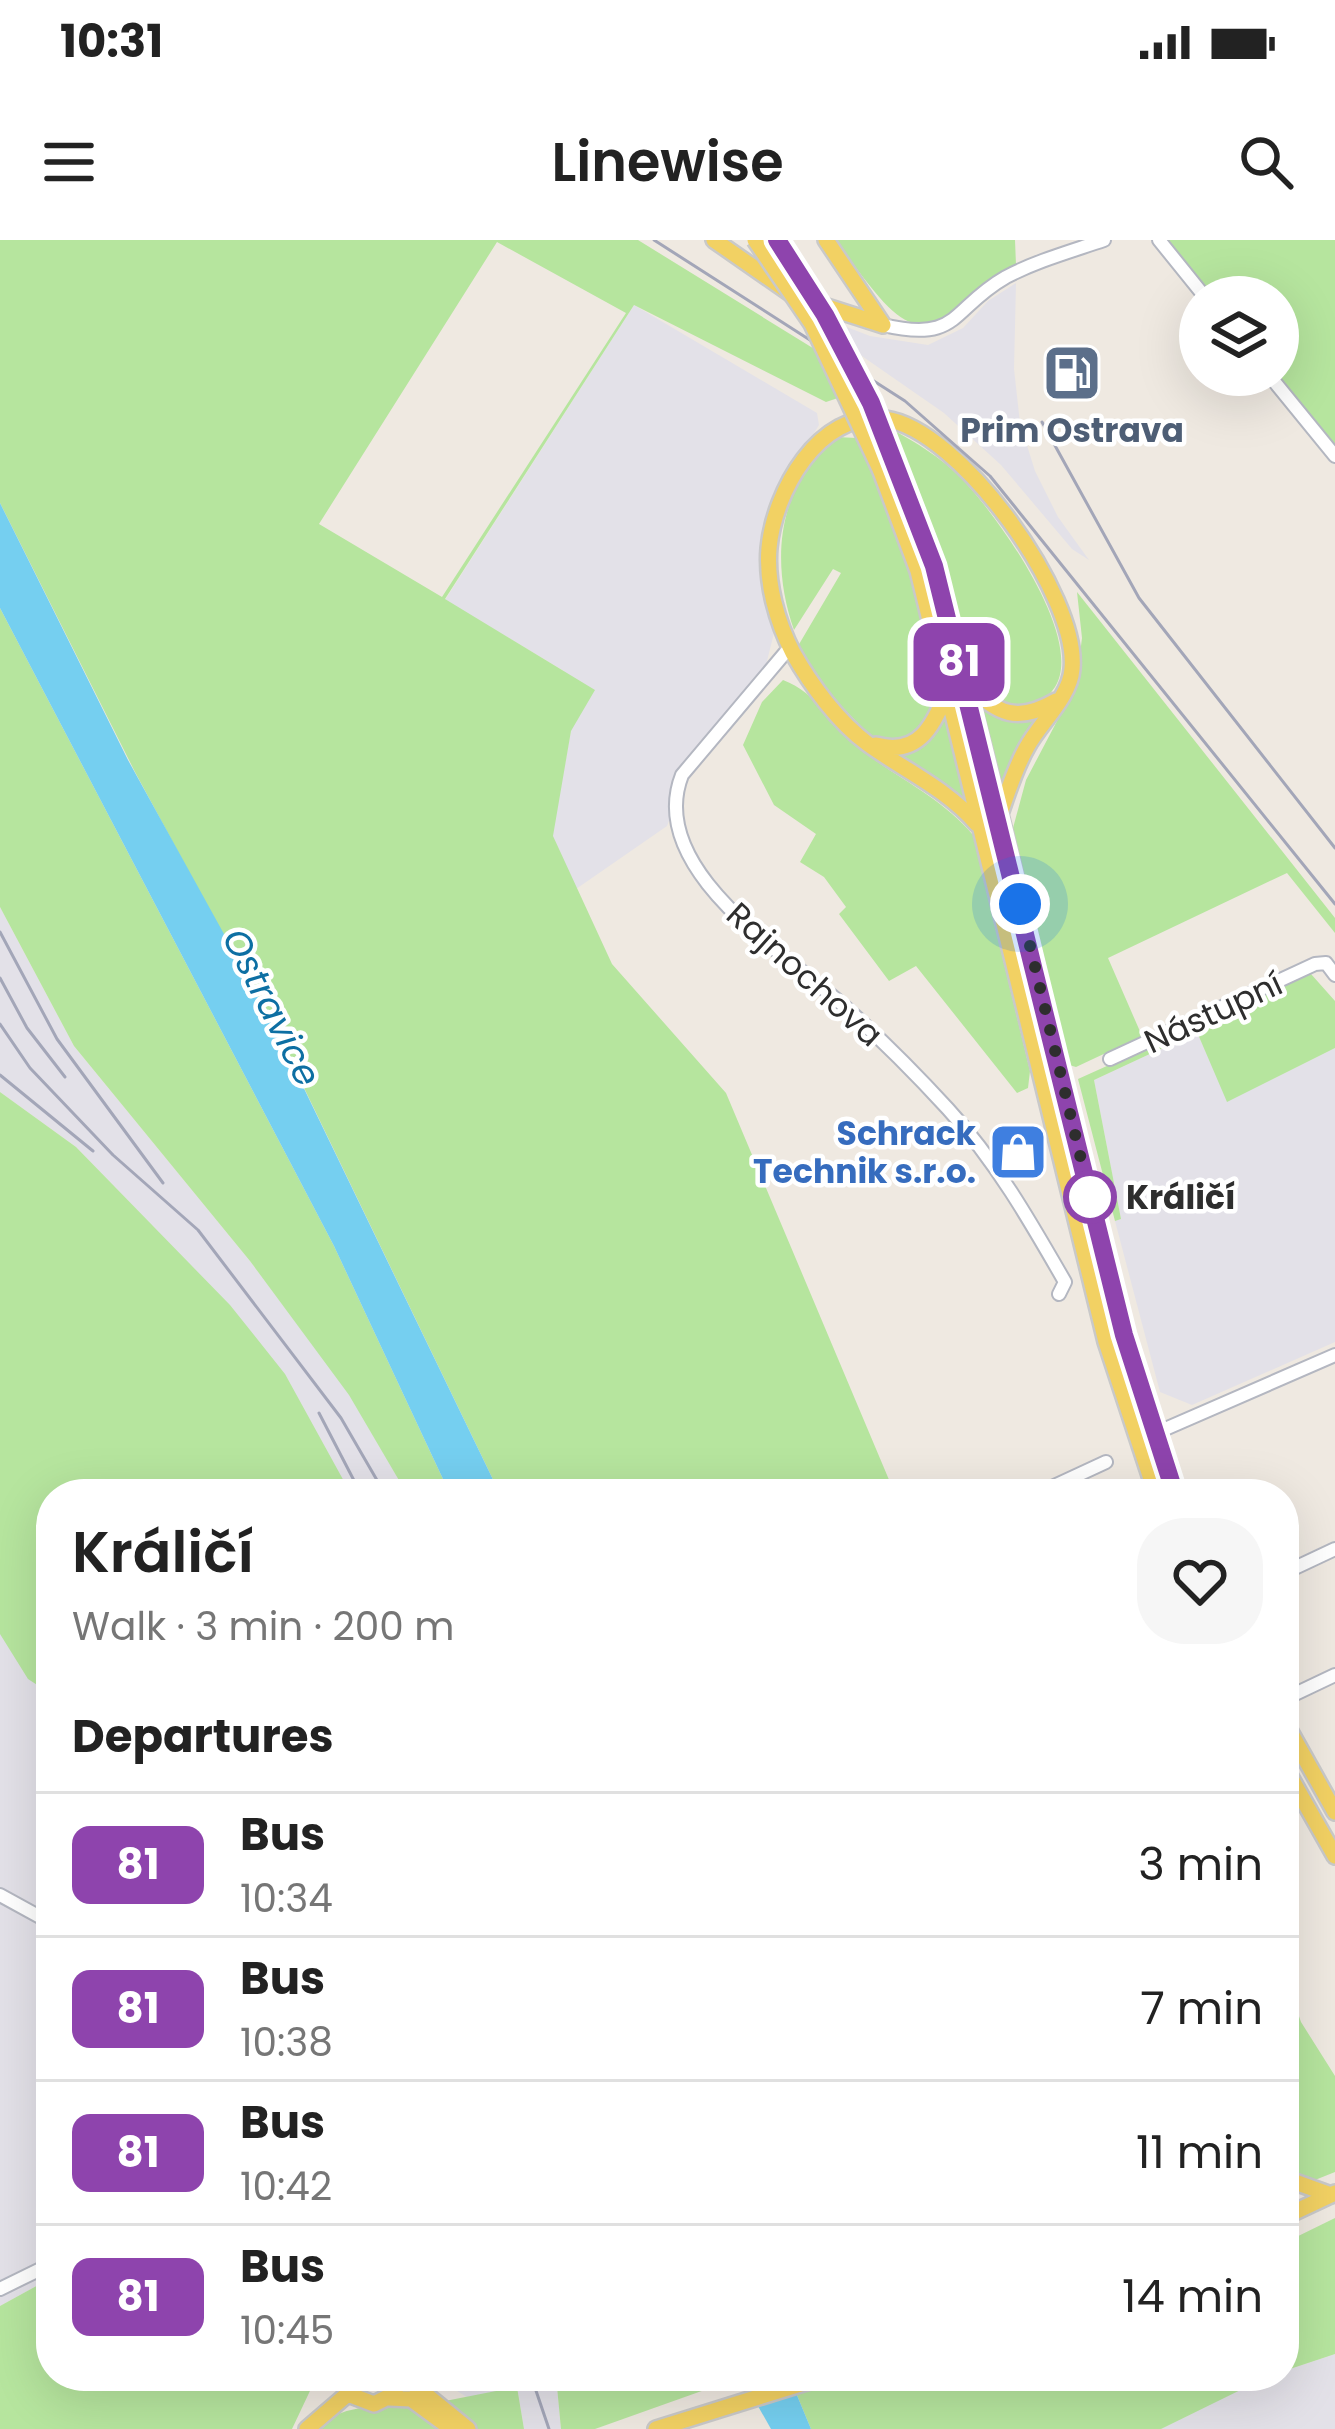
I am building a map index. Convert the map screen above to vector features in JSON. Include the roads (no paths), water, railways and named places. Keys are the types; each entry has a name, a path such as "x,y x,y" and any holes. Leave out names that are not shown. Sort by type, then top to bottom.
{"main road":[{"path":"714,240 783,291 883,325"},
{"path":"755,240 812,324 880,469 918,571 999,817 1119,1316 1170,1479"},
{"path":"777,240 825,315 901,473 934,566 982,830 1097,1306 1150,1479"},
{"path":"826,240 883,325"},
{"path":"982,830 946,793 863,740 828,703 790,647 769,569 771,533 784,494 803,461 825,438 857,422 885,419 913,429 964,469 1028,549 1069,638 1072,671 1018,764 999,817"},
{"path":"956,685 1004,714 1028,714 1058,700"},
{"path":"863,740 894,749 912,745 930,728 956,685"},
{"path":"1299,1747 1335,1812"},
{"path":"1299,1762 1306,1759"},
{"path":"1299,1793 1335,1856"},
{"path":"1299,1807 1316,1823"},
{"path":"1299,2183 1333,2194"},
{"path":"1299,2210 1333,2194"},
{"path":"307,2429 341,2391"},
{"path":"354,2391 368,2404 411,2399 452,2429"},
{"path":"390,2398 394,2391"},
{"path":"421,2391 468,2429"},
{"path":"656,2429 778,2391"}],"street":[{"path":"883,325 919,332 945,328 1004,279 1104,240"},
{"path":"1159,240 1188,276"},
{"path":"1286,396 1335,456"},
{"name":"Rajnochova","path":"790,647 682,775 674,813 680,838 746,926 844,1005 984,1149 1065,1282 1060,1294"},
{"name":"Nástupní","path":"1110,1059 1315,964 1326,963 1335,975"},
{"path":"1136,1441 1335,1355"},
{"path":"1069,1479 1106,1462"},
{"path":"1299,1566 1335,1549"},
{"path":"1299,1692 1335,1675"},
{"path":"0,1895 36,1914"},
{"path":"0,2289 36,2271"}],"water":[{"path":"0,503 128,760 267,1012 493,1479 443,1479 334,1246 0,608"},
{"path":"749,2391 795,2391 811,2429 771,2429"}],"railway":[{"path":"654,240 905,401 990,476 1335,904"},
{"path":"1042,422 1139,598 1335,848"},
{"path":"0,932 57,1039 163,1183"},
{"path":"0,978 27,1028 65,1077"},
{"path":"0,1024 30,1068 113,1155 198,1230 341,1418 376,1479"},
{"path":"0,1075 93,1151"},
{"path":"319,1413 353,1479"},
{"path":"536,2391 549,2429"}],"place":[{"name":"Prim Ostrava","path":"1072,373"},
{"name":"Schrack Technik s.r.o.","path":"1018,1152"},
{"name":"Králičí","path":"1090,1197"}],"water label":[{"name":"Ostravice","path":"272,1007"}]}
